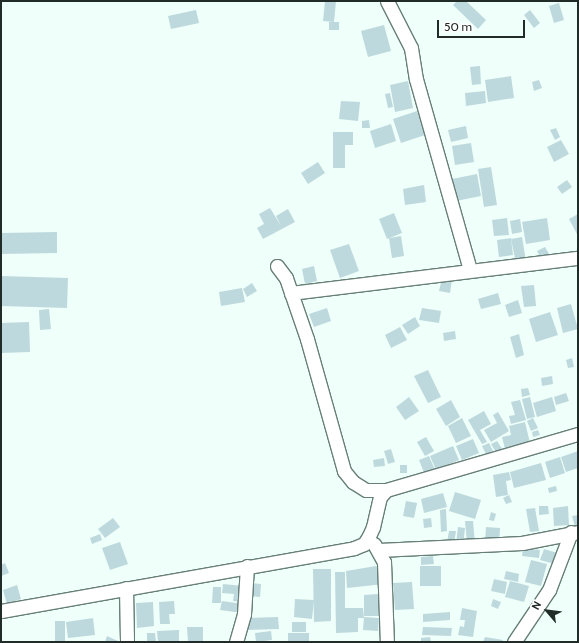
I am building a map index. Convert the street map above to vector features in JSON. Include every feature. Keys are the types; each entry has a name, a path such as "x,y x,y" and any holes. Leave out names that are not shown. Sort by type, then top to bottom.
{"street":[{"path":"387,1 411,48 416,79 470,270"},
{"path":"291,292 578,258"},
{"path":"277,266 286,278 308,339 344,471 353,482 366,490 386,490 578,434"},
{"path":"1,610 354,548 364,544 369,536 373,527 380,497 386,490"},
{"path":"379,550 522,543 575,532"},
{"path":"514,642 549,590 575,532"},
{"path":"369,536 379,550 384,562 386,580 387,642"},
{"path":"236,642 244,614 247,566"},
{"path":"126,588 127,642"}],"building":[{"path":"325,1 336,1 334,22 323,21"},
{"path":"457,1 466,1 486,20 478,29 453,5"},
{"path":"559,3 564,20 554,23 549,6"},
{"path":"196,10 199,23 171,29 168,16"},
{"path":"530,10 540,23 534,28 524,15"},
{"path":"329,22 339,22 339,30 329,30"},
{"path":"384,25 391,51 368,57 361,31"},
{"path":"480,66 481,84 472,85 470,67"},
{"path":"511,76 514,98 488,102 485,80"},
{"path":"539,80 542,88 534,91 532,82"},
{"path":"408,81 413,108 395,112 390,85"},
{"path":"485,91 486,103 466,106 465,93"},
{"path":"390,93 393,107 388,108 385,94"},
{"path":"341,101 360,102 358,121 339,119"},
{"path":"417,111 425,135 401,143 393,119"},
{"path":"369,120 370,128 362,128 362,121"},
{"path":"391,124 396,141 375,148 370,131"},
{"path":"466,126 468,138 451,142 448,130"},
{"path":"556,128 560,137 555,140 550,130"},
{"path":"333,132 353,132 353,145 345,145 345,168 333,168"},
{"path":"561,140 569,154 554,162 547,147"},
{"path":"471,143 474,162 455,165 452,146"},
{"path":"318,162 325,173 308,184 301,173"},
{"path":"491,167 497,205 484,207 478,169"},
{"path":"477,174 481,196 456,201 452,179"},
{"path":"567,180 572,187 562,194 557,187"},
{"path":"424,185 426,202 405,205 403,189"},
{"path":"270,208 281,226 276,216 288,209 295,222 263,239 257,228 264,224 259,214"},
{"path":"394,213 402,233 387,239 379,219"},
{"path":"578,214 578,236 569,219"},
{"path":"507,218 509,235 494,236 492,220"},
{"path":"547,218 550,240 526,244 522,222"},
{"path":"520,219 522,232 512,234 510,221"},
{"path":"57,232 57,253 1,254 1,233"},
{"path":"401,236 404,256 392,258 389,238"},
{"path":"522,237 526,261 516,263 511,239"},
{"path":"511,238 513,255 499,257 497,240"},
{"path":"349,244 359,271 340,278 330,250"},
{"path":"545,247 549,254 541,259 537,251"},
{"path":"314,266 317,281 305,284 302,269"},
{"path":"1,276 68,278 67,308 1,306"},
{"path":"442,278 452,279 450,293 439,291"},
{"path":"252,283 257,291 247,297 243,289"},
{"path":"534,285 536,306 524,307 521,286"},
{"path":"242,288 245,302 221,306 219,292"},
{"path":"498,293 501,304 481,309 478,299"},
{"path":"518,300 522,313 509,317 505,305"},
{"path":"571,304 578,329 563,333 557,308"},
{"path":"327,308 331,321 314,327 309,314"},
{"path":"422,308 441,311 439,323 419,320"},
{"path":"49,309 51,329 40,330 39,310"},
{"path":"550,312 558,335 536,342 529,319"},
{"path":"415,317 420,326 408,334 402,325"},
{"path":"29,322 30,352 1,353 1,323"},
{"path":"400,327 407,340 391,348 385,335"},
{"path":"455,331 456,339 444,341 443,333"},
{"path":"519,334 524,355 516,358 510,337"},
{"path":"572,358 574,367 568,368 566,360"},
{"path":"428,370 441,397 428,403 414,376"},
{"path":"552,376 553,384 542,386 541,378"},
{"path":"528,388 530,395 522,397 521,389"},
{"path":"566,393 569,401 556,405 554,397"},
{"path":"409,397 419,411 405,420 396,407"},
{"path":"530,397 535,417 527,419 522,399"},
{"path":"552,397 556,411 537,417 533,403"},
{"path":"451,400 460,417 446,426 436,409"},
{"path":"520,400 526,420 511,424 509,416 515,415 511,402"},
{"path":"484,411 491,424 480,430 487,442 482,444 468,420"},
{"path":"498,412 509,431 491,442 484,430 497,423 493,415"},
{"path":"462,418 471,436 456,443 448,426"},
{"path":"533,418 538,428 531,431 527,421"},
{"path":"525,422 530,443 505,449 502,437 511,435 509,426"},
{"path":"538,430 540,435 533,437 532,432"},
{"path":"426,437 434,451 425,456 417,442"},
{"path":"473,439 479,453 462,460 456,446"},
{"path":"497,441 503,450 497,454 491,444"},
{"path":"489,443 493,451 486,454 482,446"},
{"path":"453,446 459,460 436,470 430,456"},
{"path":"391,449 395,462 388,464 384,451"},
{"path":"578,451 578,468 566,472 561,457"},
{"path":"429,456 435,470 425,475 419,460"},
{"path":"560,457 565,473 550,478 545,462"},
{"path":"384,458 385,466 374,467 373,460"},
{"path":"541,463 546,480 514,488 510,472"},
{"path":"400,465 407,465 407,473 400,473"},
{"path":"509,472 511,480 506,481 508,495 496,497 493,475"},
{"path":"556,486 557,491 549,493 548,488"},
{"path":"455,492 481,500 475,519 449,511"},
{"path":"443,493 447,507 424,513 421,499"},
{"path":"509,495 512,502 506,504 503,498"},
{"path":"406,501 417,503 414,518 403,516"},
{"path":"539,506 548,506 549,514 539,515"},
{"path":"568,506 569,525 554,526 553,508"},
{"path":"535,508 539,531 530,532 526,509"},
{"path":"446,509 447,531 441,532 440,510"},
{"path":"491,512 496,514 494,521 489,520"},
{"path":"578,515 578,526 575,527 572,516"},
{"path":"113,518 120,527 105,538 98,529"},
{"path":"431,518 432,527 424,528 423,519"},
{"path":"465,521 473,521 475,543 467,543"},
{"path":"458,527 465,528 463,545 456,544"},
{"path":"486,527 500,528 499,543 485,542"},
{"path":"449,531 456,531 454,544 447,543"},
{"path":"100,534 102,540 92,544 90,538"},
{"path":"120,542 128,564 110,570 102,548"},
{"path":"523,548 540,550 539,558 522,556"},
{"path":"544,549 561,554 558,565 540,560"},
{"path":"433,556 434,564 421,565 421,557"},
{"path":"531,560 547,564 541,586 525,582"},
{"path":"5,563 9,573 1,576 1,565"},
{"path":"382,565 384,584 347,588 346,571"},
{"path":"420,566 441,566 441,586 420,586"},
{"path":"313,569 331,569 331,621 314,622"},
{"path":"506,571 519,574 518,582 504,579"},
{"path":"335,572 345,572 345,608 363,608 364,618 358,618 358,632 336,633"},
{"path":"494,579 507,582 505,594 491,591"},
{"path":"510,581 529,586 524,602 505,597"},
{"path":"412,582 414,609 395,610 393,583"},
{"path":"251,583 261,584 260,597 250,596"},
{"path":"223,584 243,586 242,602 233,601 234,594 222,593"},
{"path":"17,585 21,599 7,604 3,590"},
{"path":"213,587 221,587 221,603 212,603"},
{"path":"378,594 379,616 364,616 364,595"},
{"path":"295,599 314,600 312,619 294,617"},
{"path":"493,599 501,602 498,609 491,606"},
{"path":"174,601 175,614 169,614 170,624 160,624 159,602"},
{"path":"222,601 243,604 242,613 220,610"},
{"path":"153,602 154,626 137,628 136,603"},
{"path":"462,608 477,611 473,637 458,635 460,626 464,627 465,620 460,620"},
{"path":"450,612 450,620 423,622 423,614"},
{"path":"278,617 279,629 246,630 246,618"},
{"path":"364,617 379,618 378,631 363,630"},
{"path":"93,618 95,635 68,638 66,622"},
{"path":"55,621 65,621 65,642 55,642"},
{"path":"292,622 306,622 306,632 292,632"},
{"path":"187,627 203,627 203,642 188,642"},
{"path":"423,627 452,628 451,636 422,635"},
{"path":"179,630 179,642 158,642 157,631"},
{"path":"271,631 272,640 256,642 255,633"},
{"path":"147,633 155,633 156,642 147,642"},
{"path":"288,633 309,633 309,642 288,642"},
{"path":"107,636 118,641 105,642"},
{"path":"430,637 431,642 421,642 421,638"},
{"path":"485,637 503,640 502,642 483,642"}]}
